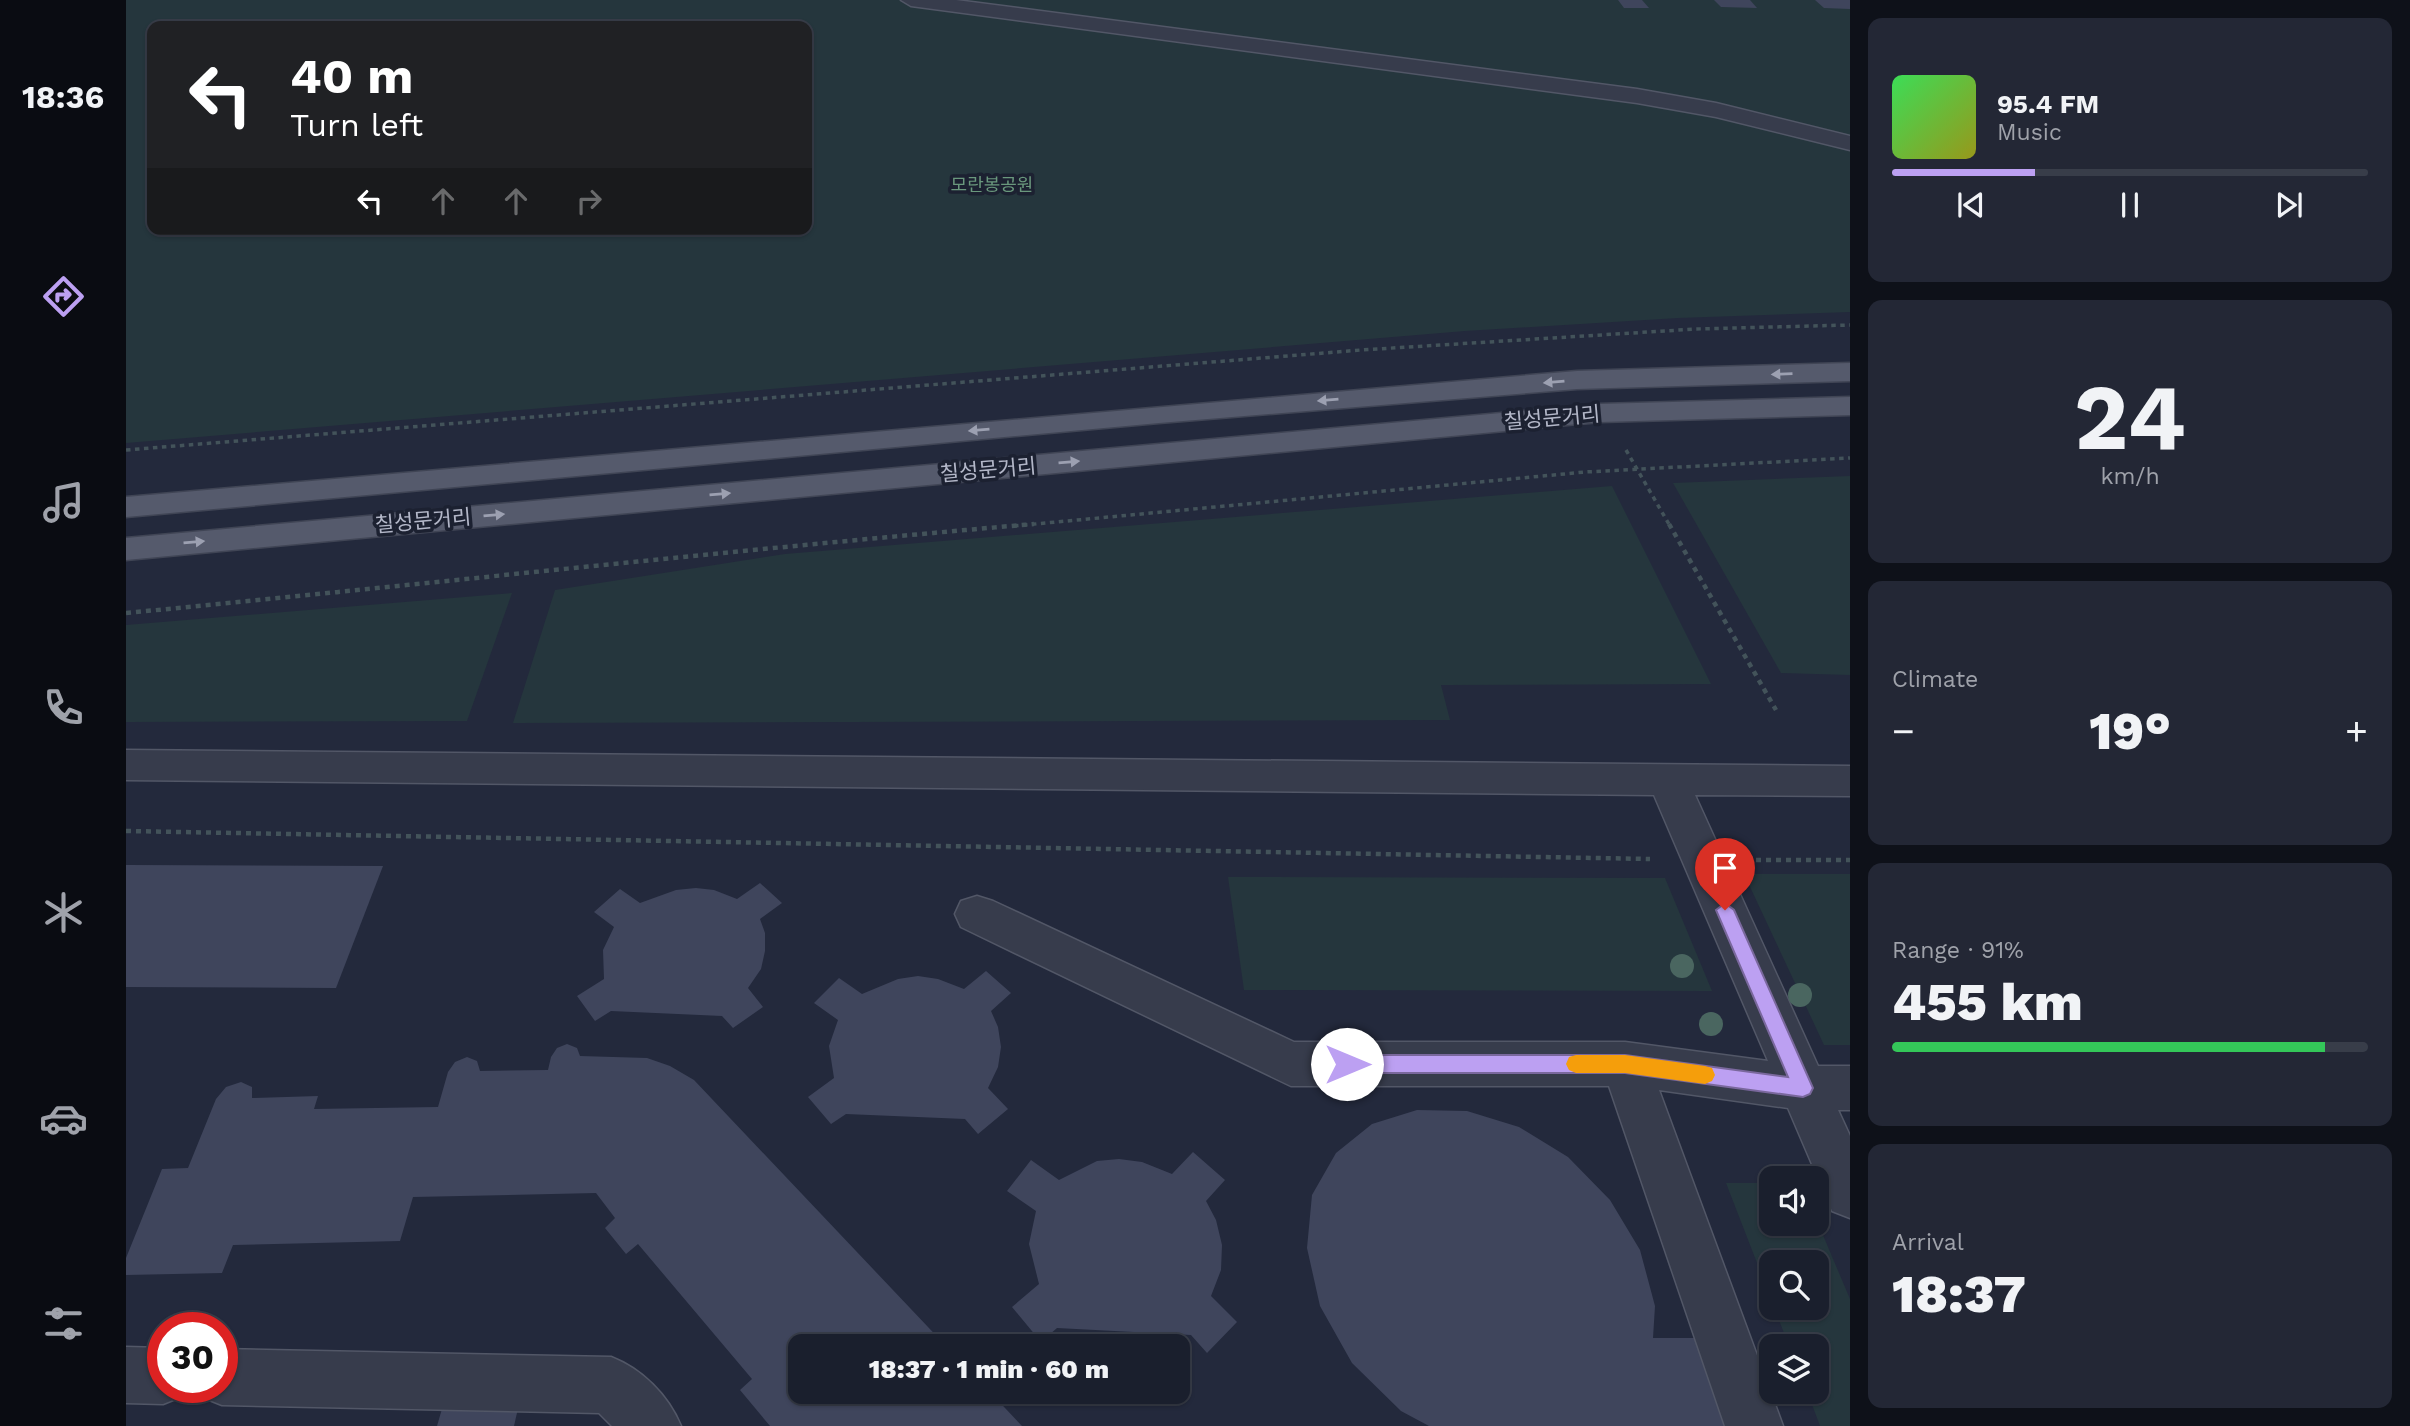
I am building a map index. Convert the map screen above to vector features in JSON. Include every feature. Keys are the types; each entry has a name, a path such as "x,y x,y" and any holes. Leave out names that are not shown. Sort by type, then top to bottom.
{"main road":[{"name":"칠성문거리","path":"126,507 1159,414 1577,380 1850,372"},
{"name":"칠성문거리","path":"126,549 1600,413 1850,406"}],"street":[{"path":"911,0 1637,96 1716,110 1850,143"},
{"path":"126,765 1850,781"},
{"path":"1668,781 1850,1193"},
{"path":"977,914 1291,1064 1625,1064 1803,1088 1850,1088"},
{"path":"1625,1064 1754,1426"},
{"path":"126,1375 147,1376"},
{"path":"238,1377 611,1385 652,1426"}],"path":[{"path":"126,450 1361,350 1549,337 1850,325"},
{"path":"1549,337 1577,380"},
{"path":"1600,413 1638,467 1776,710"},
{"path":"126,613 492,578 782,546 1638,467 1850,458"},
{"path":"126,831 1702,860 1850,860"}],"green space":[{"name":"모란봉공원","path":"126,0 1850,0 1850,312 1678,318 1465,331 126,443"},
{"path":"1850,476 1850,675 1781,673 1673,483"},
{"path":"1612,486 1711,684 1441,685 1450,720 513,723 555,590 785,554"},
{"path":"512,593 467,721 126,722 126,625"},
{"path":"1744,874 1850,874 1850,1045 1824,1045"},
{"path":"1228,877 1665,878 1712,991 1244,990"},
{"path":"1726,1183 1759,1183 1759,1236 1823,1236 1850,1299 1850,1426 1820,1426 1812,1404 1829,1404 1829,1334 1784,1334 1779,1320 1829,1320 1829,1250 1759,1250 1759,1268"}],"building":[{"path":"1618,0 1642,0 1649,8 1624,8"},
{"path":"1714,0 1750,0 1757,8 1721,7"},
{"path":"1815,0 1850,0 1850,9 1824,8"},
{"path":"126,865 383,866 336,988 126,987"},
{"path":"760,883 782,903 760,919 765,933 765,951 761,969 748,988 763,1007 733,1028 722,1016 611,1011 595,1021 577,996 604,979 603,950 614,927 594,912 620,889 640,903 676,890 696,888 714,890 737,899"},
{"path":"986,971 1011,993 991,1011 998,1027 1001,1047 998,1067 988,1088 1008,1109 978,1134 965,1119 846,1114 831,1124 808,1097 834,1078 829,1046 838,1020 814,1003 839,978 862,994 898,979 918,976 938,979 964,989"},
{"path":"567,1044 577,1048 580,1056 647,1058 670,1066 694,1080 935,1334 788,1334 788,1404 1001,1404 1022,1426 770,1426 740,1390 752,1379 638,1244 626,1254 605,1228 615,1218 596,1193 413,1197 400,1241 233,1245 222,1273 126,1275 126,1258 162,1169 188,1168 216,1099 226,1087 241,1082 252,1087 252,1098 318,1096 314,1109 438,1107 448,1072 455,1062 467,1057 477,1061 480,1071 548,1070 551,1057 557,1048"},
{"path":"1417,1110 1467,1111 1519,1127 1568,1157 1610,1200 1640,1250 1655,1306 1653,1338 1702,1338 1733,1426 1429,1426 1401,1411 1352,1363 1320,1306 1307,1248 1312,1195 1336,1153 1372,1124"},
{"path":"1193,1152 1225,1180 1206,1201 1216,1220 1222,1245 1221,1270 1211,1296 1237,1322 1207,1353 1190,1334 1057,1328 1050,1334 1034,1334 1012,1307 1039,1284 1029,1244 1036,1211 1007,1191 1031,1160 1059,1180 1097,1161 1119,1159 1142,1162 1172,1174"},
{"path":"444,1402 519,1404 514,1426 437,1426"}],"slow traffic":[{"path":"1576,1064 1625,1064 1705,1075"}],"route":[{"path":"1347,1064 1625,1064 1803,1088 1725,910"}]}
